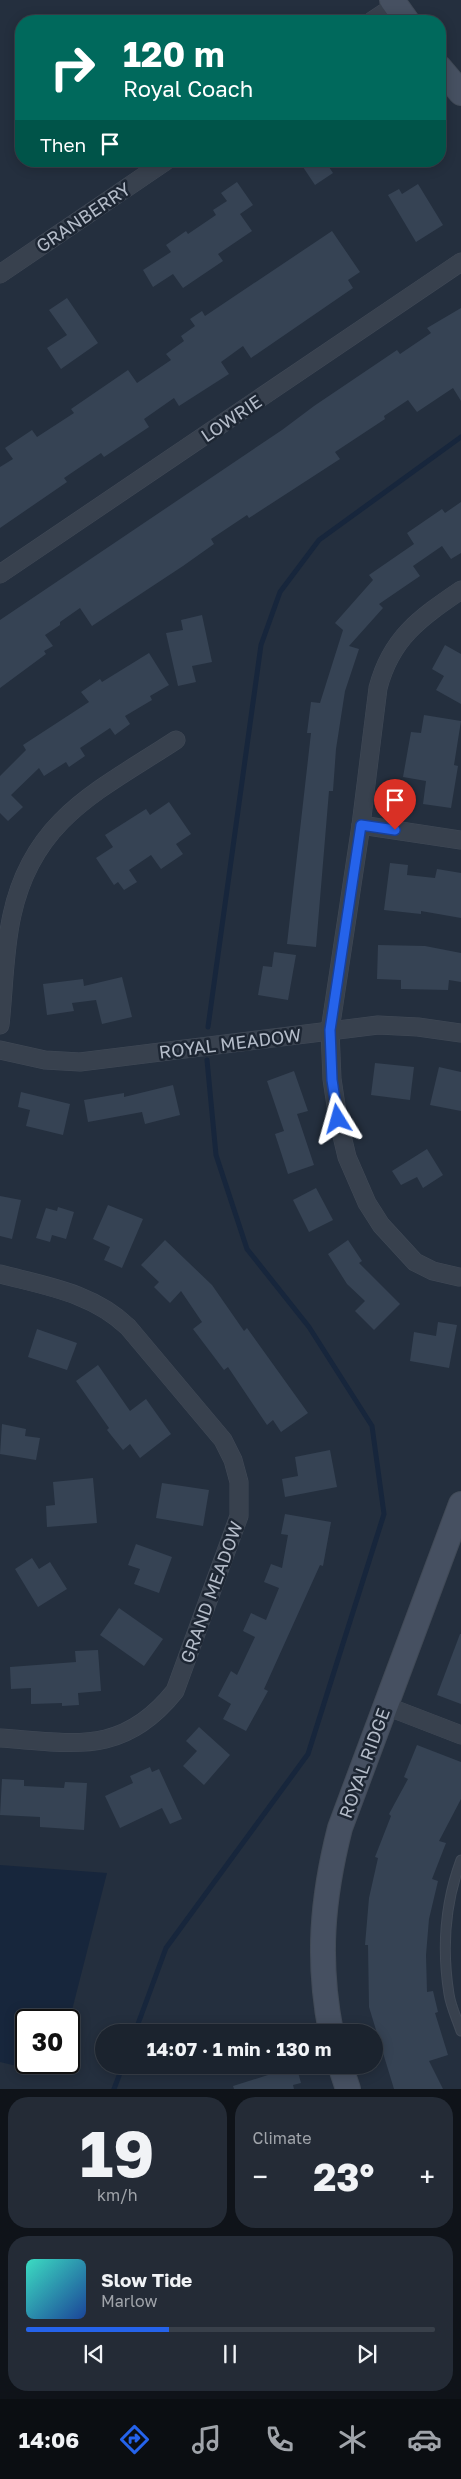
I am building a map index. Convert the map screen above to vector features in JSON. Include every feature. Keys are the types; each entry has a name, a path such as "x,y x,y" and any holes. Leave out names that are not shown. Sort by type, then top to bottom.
{"street":[{"path":"385,15 398,9"},
{"path":"446,75 461,93"},
{"name":"GRANBERRY","path":"0,274 157,167"},
{"name":"LOWRIE","path":"0,574 461,262"},
{"path":"459,1277 433,1271 415,1262 381,1225 367,1203 347,1157 338,1119 332,1080 330,1030 382,670 391,652 414,624 461,590"},
{"path":"0,1025 12,916 21,880 38,848 49,833 75,807 176,740"},
{"path":"361,825 461,840"},
{"name":"ROYAL MEADOW","path":"0,1050 44,1060 80,1062 378,1025 418,1027 461,1033"},
{"name":"GRAND MEADOW","path":"0,1274 86,1297 113,1312 128,1327 223,1440 233,1460 239,1482 236,1527 175,1691 160,1709 142,1724 122,1735 99,1742 76,1743 0,1738"},
{"name":"ROYAL RIDGE","path":"330,2024 322,1962 322,1923 330,1868 340,1828 461,1504"},
{"path":"386,1706 461,1735"},
{"path":"343,2074 348,2089"}],"lane":[{"path":"461,1860 456,1874 447,1920 445,1957 449,1996 461,2031"}],"water":[{"path":"0,1865 107,1873 72,2009 15,2009 15,2066 0,2062"}],"building":[{"path":"303,167 329,167 333,173 315,185"},
{"path":"237,182 253,205 240,214 252,231 218,254 223,261 183,288 173,274 153,287 143,270 171,252 166,245 186,231 188,234 216,215 213,210 227,201 221,193"},
{"path":"418,184 443,225 416,242 388,195 399,189 402,194"},
{"path":"332,231 360,272 348,280 353,288 251,358 243,346 221,362 229,374 179,406 174,398 144,419 149,427 104,457 101,453 64,478 67,482 0,528 0,467 13,459 5,448 32,430 37,437 74,413 71,409 128,370 137,383 171,360 166,354 184,341 181,336 195,326 190,319 202,311 205,316"},
{"path":"67,298 98,343 61,369 47,348 67,335 49,310"},
{"path":"461,308 461,401 453,388 417,412 408,400 384,416 385,419 335,452 340,459 249,518 247,515 211,539 214,544 92,626 80,608 60,622 60,625 45,635 53,646 44,651 46,654 0,688 0,620 397,350 400,354 431,333 427,328"},
{"path":"461,502 461,553 451,559 442,546 413,566 420,576 379,604 383,608 349,646 359,649 345,691 336,749 333,791 329,791 316,947 287,944 311,733 307,733 311,702 320,703 343,630 335,623 373,580 369,575 414,544 407,533 442,509 445,513"},
{"path":"202,615 212,662 192,666 196,682 178,686 166,633 183,630 181,620"},
{"path":"445,645 461,654 461,704 436,690 444,676 432,669"},
{"path":"149,653 169,685 150,696 152,700 125,716 130,724 115,735 110,728 80,748 85,756 69,767 66,762 44,776 39,768 11,795 23,807 8,821 0,813 0,776 26,750 23,745 89,702 81,692 100,679 102,682"},
{"path":"424,715 461,721 454,765 458,766 451,808 423,804 426,781 403,777 411,732 421,733"},
{"path":"169,802 191,834 176,844 183,854 161,869 151,855 129,870 137,882 124,890 118,882 114,885 96,858 113,847 105,835 146,809 150,815"},
{"path":"390,863 408,865 407,875 435,878 437,869 461,873 461,918 421,911 421,914 384,910"},
{"path":"378,945 425,946 461,953 461,982 449,980 448,990 401,989 401,980 377,979"},
{"path":"274,952 296,955 288,1000 258,995 263,966 272,967"},
{"path":"122,977 132,1017 102,1024 96,1000 72,1003 74,1011 47,1015 43,984 83,979 84,986"},
{"path":"375,1063 414,1067 410,1100 371,1095"},
{"path":"439,1067 461,1072 461,1111 430,1105"},
{"path":"294,1071 308,1111 297,1114 314,1165 288,1174 275,1134 284,1131 267,1081"},
{"path":"173,1085 180,1115 145,1124 142,1112 88,1122 84,1100 124,1093 124,1097"},
{"path":"21,1092 70,1104 63,1135 26,1126 30,1110 18,1107"},
{"path":"427,1149 443,1175 423,1188 417,1177 401,1185 392,1171"},
{"path":"316,1188 333,1220 309,1232 293,1200"},
{"path":"0,1196 21,1200 12,1239 0,1236"},
{"path":"108,1205 143,1219 122,1268 104,1260 110,1247 93,1239"},
{"path":"58,1207 74,1212 66,1239 52,1235 50,1242 36,1238 46,1208 57,1211"},
{"path":"165,1240 212,1285 244,1331 247,1328 308,1413 281,1432 273,1420 267,1425 228,1367 224,1370 193,1329 202,1322 181,1291 170,1303 154,1287 159,1282 141,1265"},
{"path":"348,1240 362,1261 359,1263 400,1304 374,1330 355,1311 365,1301 347,1284 328,1254"},
{"path":"438,1322 457,1325 449,1368 410,1361 414,1332 436,1336"},
{"path":"37,1329 77,1343 67,1370 28,1357"},
{"path":"98,1365 130,1411 146,1399 171,1434 140,1458 130,1444 123,1450 107,1430 109,1428 76,1381"},
{"path":"2,1424 26,1429 25,1436 40,1438 36,1460 0,1454"},
{"path":"330,1450 337,1487 285,1497 282,1479 298,1476 295,1457"},
{"path":"93,1478 97,1523 47,1527 46,1506 55,1505 53,1482"},
{"path":"162,1483 209,1490 203,1526 156,1518"},
{"path":"285,1514 331,1522 323,1566 320,1565 264,1689 268,1691 246,1731 223,1719 231,1704 218,1696 231,1671 237,1675 255,1637 243,1631 251,1613 266,1620 279,1588 264,1582 271,1564 282,1568 288,1535 281,1534"},
{"path":"136,1544 172,1557 159,1593 134,1584 140,1569 128,1565"},
{"path":"32,1558 39,1569 50,1562 67,1589 38,1607 15,1569"},
{"path":"119,1608 163,1639 144,1666 100,1635"},
{"path":"461,1634 461,1704 437,1695"},
{"path":"98,1650 101,1691 78,1693 79,1705 62,1706 62,1703 31,1704 31,1688 11,1689 10,1667 76,1662 75,1651"},
{"path":"199,1727 230,1755 204,1785 183,1766 197,1751 186,1741"},
{"path":"417,1745 461,1762 461,1799 439,1841 446,1843 432,1879 438,1881 429,1919 426,1955 427,1992 433,1991 438,2012 435,2013 448,2055 429,2061 443,2089 394,2089 383,2053 383,2024 374,2024 369,2007 368,1945 365,1945 369,1898 378,1858 375,1857 391,1816 389,1814 408,1779 404,1777"},
{"path":"150,1767 152,1772 159,1769 182,1819 170,1824 162,1808 120,1828 105,1796 133,1783 130,1776"},
{"path":"2,1779 24,1780 24,1786 64,1788 65,1782 87,1783 84,1830 40,1827 40,1817 0,1815"},
{"path":"298,2074 301,2083 293,2085 294,2089 234,2089 233,2086 268,2075"}],"waterway":[{"path":"208,1027 261,645 280,592 319,540 461,437"},
{"path":"138,2024 166,1948 308,1754 384,1514 372,1426 309,1327 247,1249 216,1155 207,1060"},
{"path":"114,2089 120,2074"}],"route":[{"path":"338,1119 332,1080 330,1030 361,825 395,830"}]}
